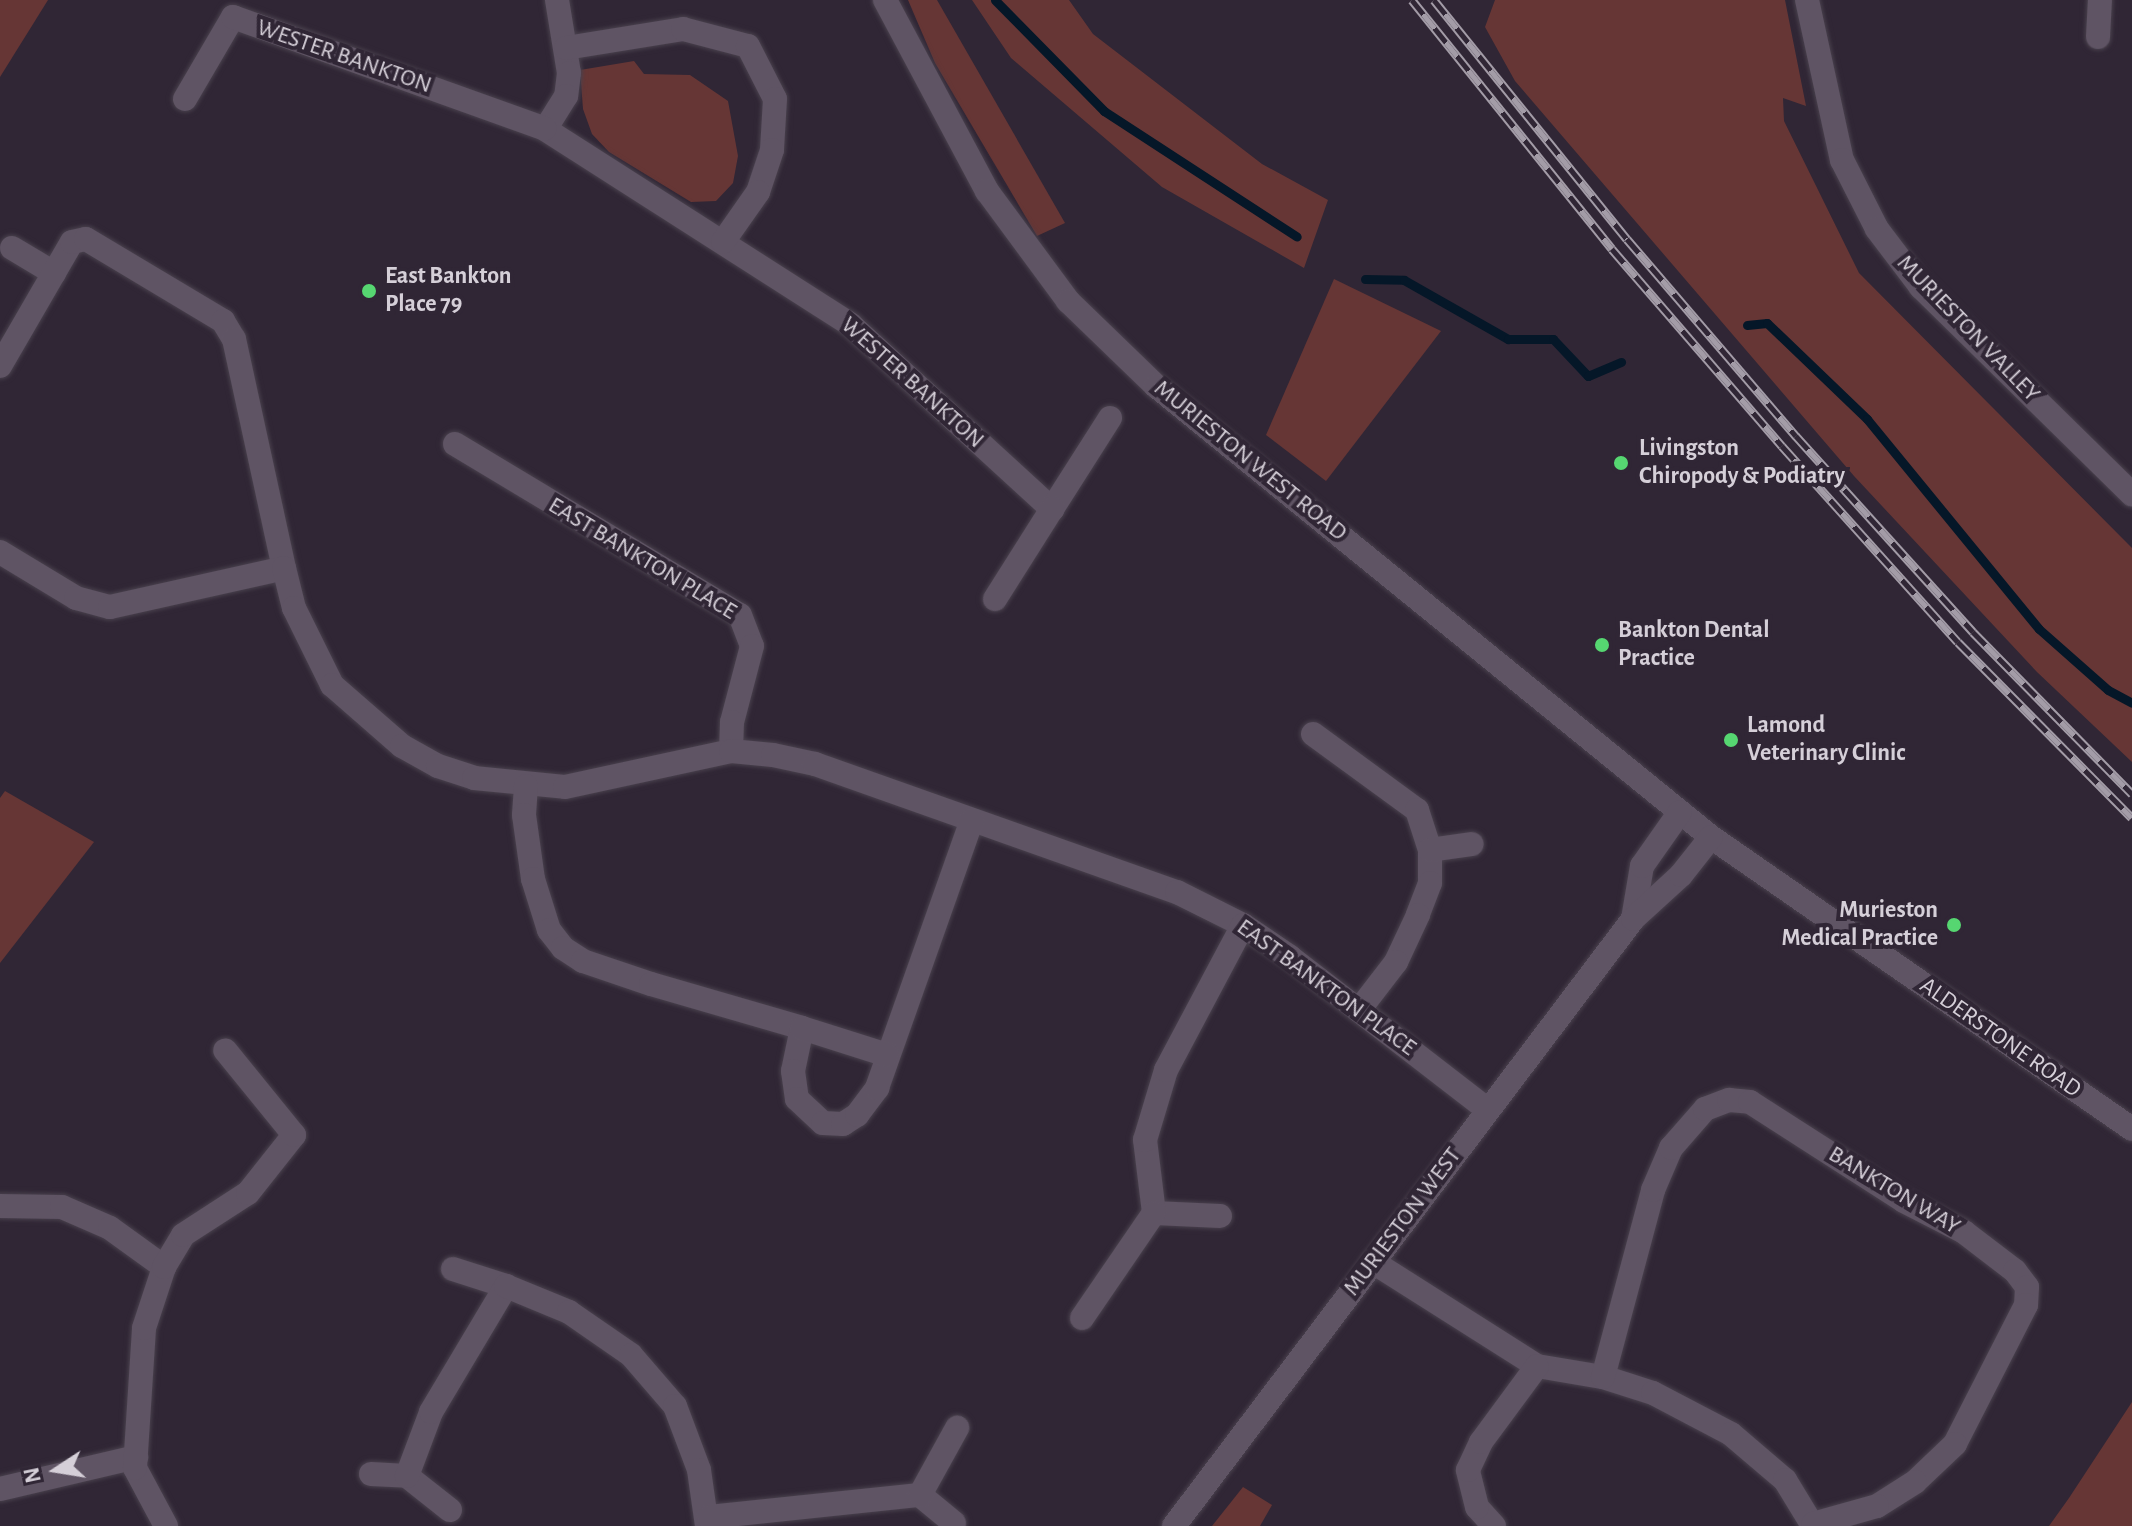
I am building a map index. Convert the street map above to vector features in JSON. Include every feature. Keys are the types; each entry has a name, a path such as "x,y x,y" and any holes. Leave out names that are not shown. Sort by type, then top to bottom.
{"street":[{"path":"545,129 566,96 566,48 557,0"},
{"name":"MURIESTON WEST ROAD","path":"885,0 987,191 1068,301 1156,386 1711,837"},
{"name":"MURIESTON VALLEY","path":"1807,0 1842,160 1877,229 1921,287 2132,494"},
{"path":"2098,37 2100,0"},
{"name":"WESTER BANKTON","path":"185,99 238,9 545,129 851,325 1052,509"},
{"path":"566,48 683,29 748,46 775,99 772,150 758,192 723,242"},
{"name":"EAST BANKTON PLACE","path":"0,366 72,242 86,239 184,294 230,329 284,568 312,650 332,685 365,718 438,766 526,786 586,784 731,751 815,764 1177,892 1243,925 1488,1110"},
{"path":"12,248 54,273"},
{"path":"995,599 1110,418"},
{"name":"EAST BANKTON PLACE","path":"455,444 500,487 740,615 752,646 732,722 731,751"},
{"path":"0,552 76,598 110,607 284,568"},
{"path":"1313,734 1417,810 1430,850 1430,883 1418,915 1396,962 1359,1010"},
{"path":"526,786 524,815 533,879 549,930 563,948 583,961 651,984 887,1055"},
{"name":"MURIESTON WEST","path":"1633,919 1642,866 1680,812"},
{"path":"802,1028 793,1071 797,1099 823,1123 843,1124 857,1115 877,1088 972,820"},
{"name":"MURIESTON WEST","path":"1174,1526 1633,919 1681,875 1711,837"},
{"name":"ALDERSTONE ROAD","path":"1711,837 2132,1129"},
{"path":"1430,850 1472,844"},
{"path":"1082,1318 1154,1213 1145,1140 1166,1070 1243,925"},
{"path":"166,1526 135,1468 144,1328 164,1267 183,1235 248,1193 294,1135 225,1050"},
{"name":"BANKTON WAY","path":"1373,1262 1537,1366 1603,1377 1653,1393 1731,1434 1785,1480 1813,1525 1877,1506 1915,1482 1955,1444 2026,1305 2027,1287 2015,1271 1964,1232 1904,1201 1750,1102 1729,1100 1705,1109 1671,1148 1653,1190 1603,1377"},
{"path":"0,1206 62,1207 110,1228 164,1267"},
{"path":"1154,1213 1220,1216"},
{"path":"453,1269 506,1286 569,1312 631,1355 675,1406 699,1470 708,1521 920,1495 954,1523"},
{"path":"407,1476 431,1412 506,1286"},
{"path":"1494,1526 1477,1507 1468,1470 1481,1442 1537,1366"},
{"path":"920,1495 957,1428"},
{"path":"0,1489 136,1457"},
{"path":"371,1474 407,1476 450,1510"}],"shaded area":[{"path":"0,0 48,0 0,77"},
{"path":"908,0 937,0 1065,223 1037,236 935,63"},
{"path":"972,0 1069,0 1093,34 1262,164 1328,200 1304,268 1162,187 1011,58"},
{"path":"1495,0 1785,0 1806,106 1783,98 1784,121 1859,273 2132,548 2132,762 2037,672 1854,476 1515,81 1485,27"},
{"path":"634,61 644,74 690,75 728,101 738,156 733,183 716,201 691,202 609,152 592,134 583,109 580,70"},
{"path":"1334,279 1441,331 1326,481 1266,435"},
{"path":"5,791 94,842 0,963 0,798"},
{"path":"2132,1402 2132,1526 2049,1526 2069,1498"},
{"path":"1243,1487 1272,1505 1260,1526 1212,1526"}],"waterway":[{"path":"995,0 1104,111 1297,237"},
{"path":"1365,279 1404,280 1508,339 1553,339 1588,376 1621,362"},
{"path":"1747,325 1767,323 1867,419 2039,629 2108,690 2132,703"}],"railway":[{"path":"1412,0 1612,249 1782,446 1958,642 2132,818"},
{"path":"1434,0 1627,239 1796,436 1973,632 2132,794"}],"place":[{"name":"East Bankton Place 79","path":"369,291"},
{"name":"Livingston Chiropody & Podiatry","path":"1621,463"},
{"name":"Bankton Dental Practice","path":"1602,645"},
{"name":"Lamond Veterinary Clinic","path":"1731,740"},
{"name":"Murieston Medical Practice","path":"1954,925"}]}
